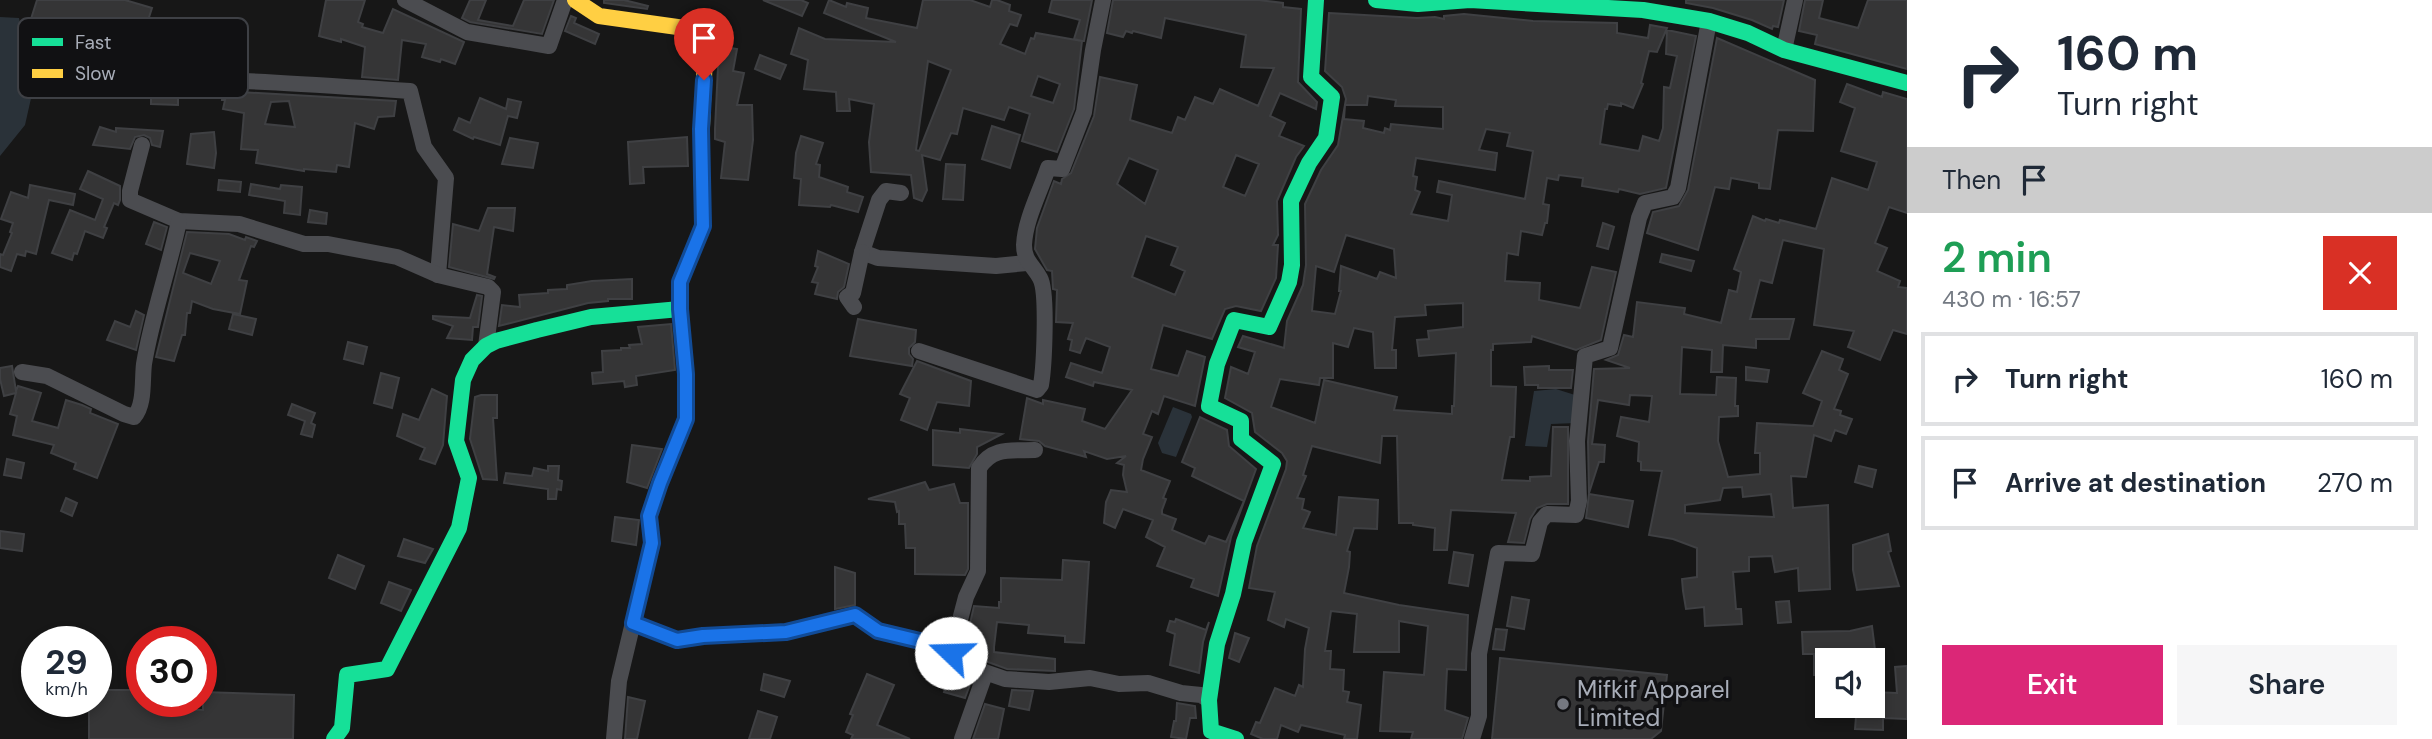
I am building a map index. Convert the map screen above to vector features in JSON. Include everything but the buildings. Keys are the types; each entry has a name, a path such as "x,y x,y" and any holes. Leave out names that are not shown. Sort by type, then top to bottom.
{"street":[{"path":"405,0 467,32 549,46 565,0"},
{"path":"575,0 599,16 706,31 701,129 703,226 680,282 686,419 649,516 652,543 619,681 614,739"},
{"path":"919,351 1037,390 1041,385 1045,341 1041,279 1027,262 1024,247 1026,230 1048,168 1062,169 1084,111 1104,0"},
{"path":"1236,739 1211,731 1209,700 1217,645 1233,594 1244,542 1273,464 1241,439 1241,421 1209,406 1217,364 1234,320 1269,327 1289,282 1292,265 1291,201 1309,163 1326,138 1332,97 1311,77 1316,0"},
{"path":"1376,0 1470,0 1643,10 1709,21 1748,33 1784,50 1907,83"},
{"path":"1784,50 1795,0"},
{"path":"1472,739 1479,716 1479,653 1497,554 1532,554 1541,523 1548,514 1576,515 1580,491 1577,441 1585,356 1610,348 1645,203 1673,197 1678,188 1709,21"},
{"path":"248,81 411,91 424,147 446,178 438,275"},
{"path":"142,145 130,200 179,221 239,223 304,244 328,244 397,257 438,275 488,287 493,292 486,346"},
{"path":"854,307 847,297 853,292 862,252 879,200 886,191 901,192"},
{"path":"22,372 47,376 134,417 141,404 141,384 151,327 179,221"},
{"path":"862,252 878,258 996,266 1027,262"},
{"path":"334,739 342,728 347,675 387,669 459,528 469,478 456,441 463,380 472,360 486,346 496,341 591,317 680,309"},
{"path":"951,653 966,597 978,571 979,468 986,457 998,451 1035,450"},
{"path":"633,623 677,640 786,632 855,615 878,631 945,647 985,674 962,739"},
{"path":"976,669 1005,679 1049,682 1090,678 1119,684 1149,683 1181,694 1201,695 1209,700"}],"shaded area":[{"path":"0,17 19,18 18,98 31,98 25,125 0,156"},
{"path":"1556,389 1575,395 1576,423 1551,424 1547,447 1525,446 1534,391"},
{"path":"1173,407 1191,414 1192,417 1176,457 1162,453 1158,443"}],"traffic: fast":[{"path":"1236,739 1211,731 1209,700 1217,644 1233,594 1244,542 1273,464 1241,439 1241,421 1209,406 1217,364 1234,320 1269,327 1289,282 1292,265 1291,201 1309,163 1326,138 1332,97 1311,77 1316,0"},
{"path":"1376,0 1418,4 1470,0 1643,10 1709,21 1748,33 1784,50 1907,83"},
{"path":"334,739 342,728 347,675 387,669 459,528 469,478 456,441 463,380 472,360 486,346 496,341 537,330 591,317 680,309 680,282 703,226 701,151"}],"traffic: slow":[{"path":"575,0 599,16 706,31 701,151"}],"place":[{"name":"Mifkif Apparel Limited","path":"1563,704"}],"route":[{"path":"704,80 701,129 703,226 680,282 686,419 668,460 649,516 652,543 633,623 677,640 786,632 855,615 878,631 945,647 951,653"}]}
